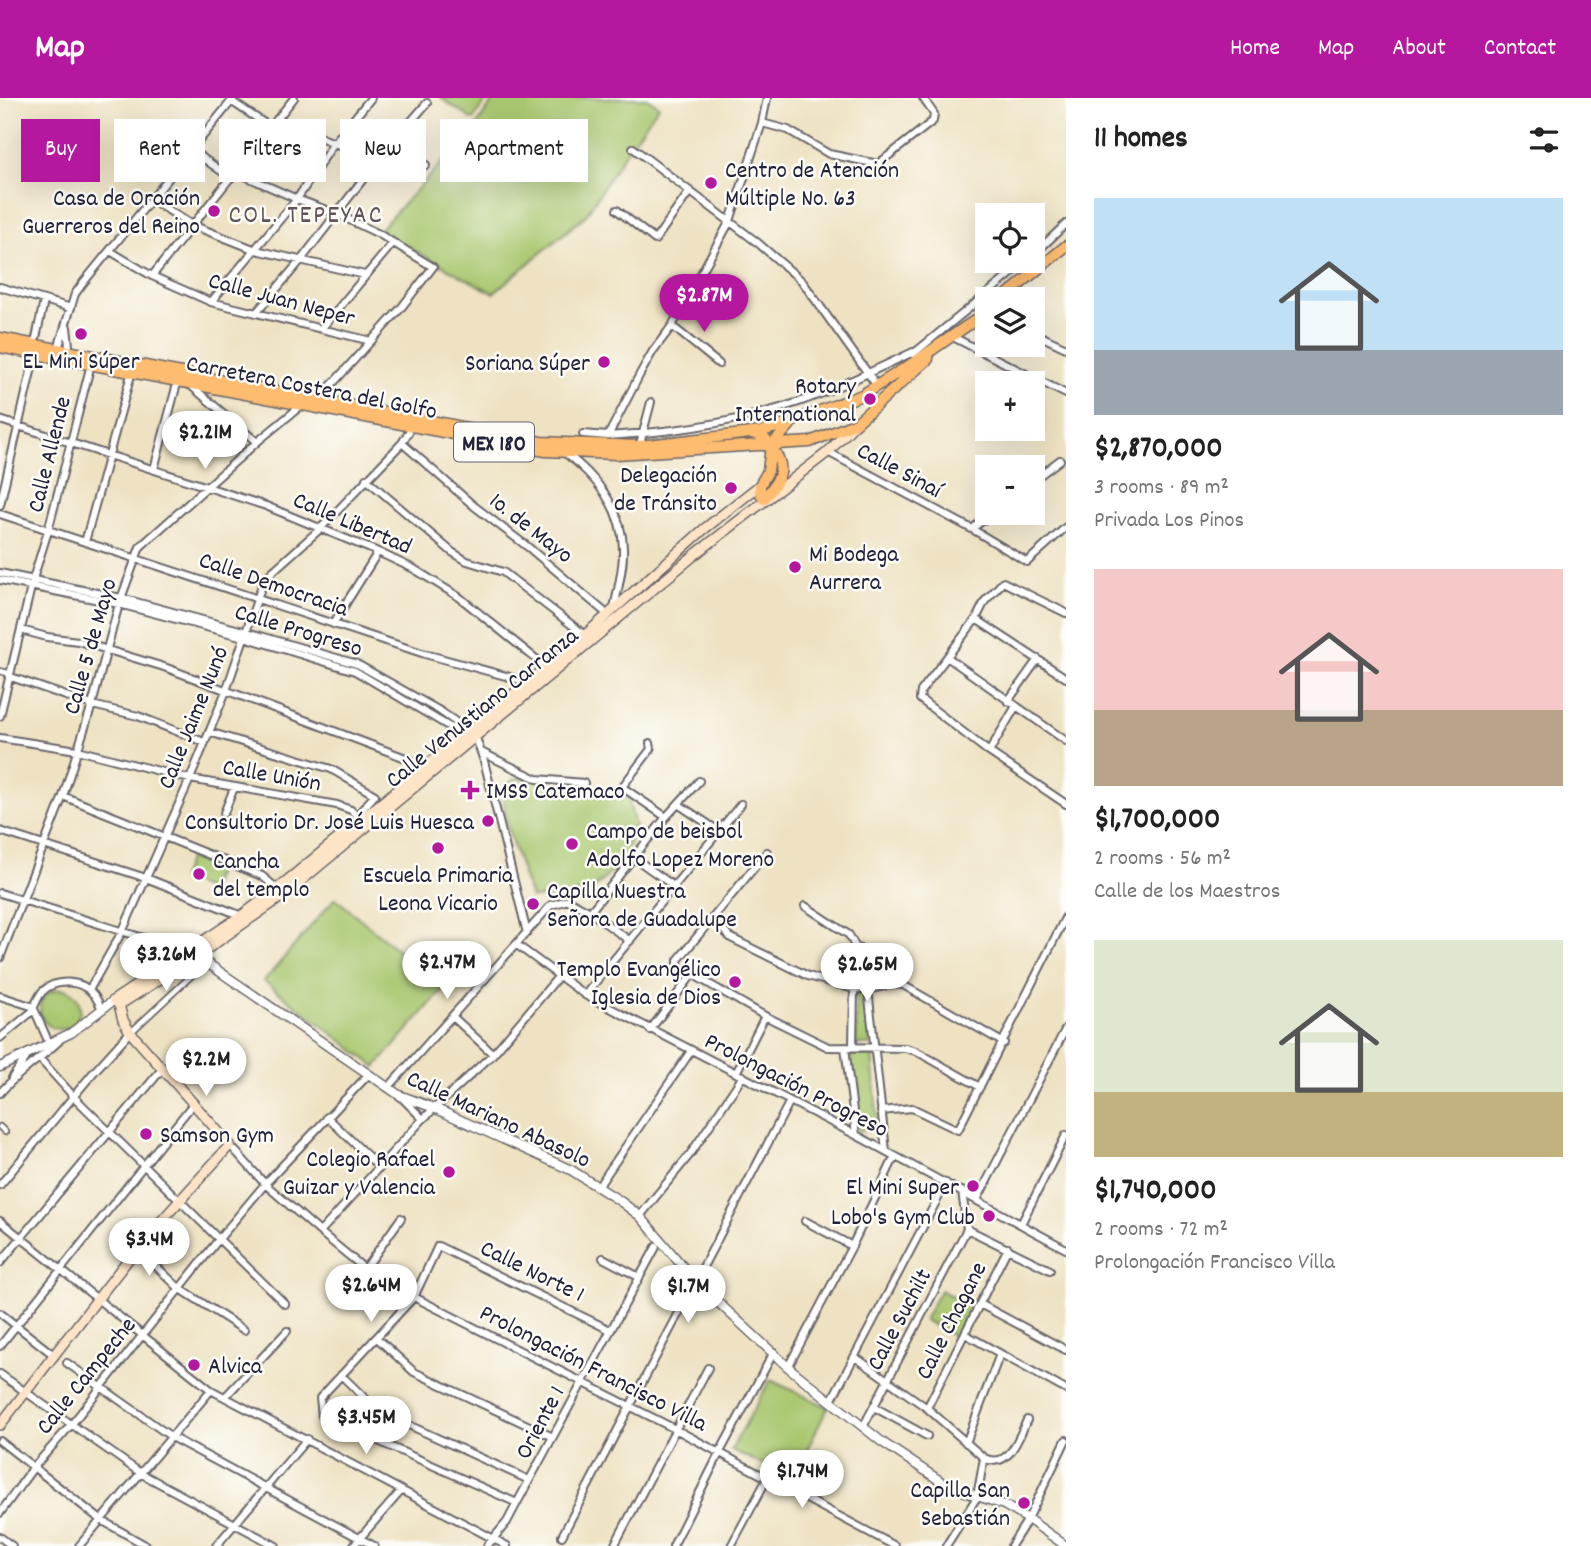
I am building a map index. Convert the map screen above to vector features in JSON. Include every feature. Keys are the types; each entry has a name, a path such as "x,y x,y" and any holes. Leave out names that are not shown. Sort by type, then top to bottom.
{"main road":[{"path":"1016,287 1066,246"},
{"name":"Carretera Costera del Golfo","path":"70,356 91,364 302,405 541,442 639,450 752,433 862,395 913,358 975,320"},
{"name":"Carretera Costera del Golfo","path":"0,338 7,345 36,346 70,356 318,400 536,450 564,452 810,443 856,423 954,335"},
{"path":"752,433 766,439 771,446 780,458 777,482 764,499 760,485 768,471 771,446 796,420"},
{"name":"Calle Venustiano Carranza","path":"361,820 471,737 531,685 764,499 828,452 856,423"},
{"name":"Calle Venustiano Carranza","path":"531,685 546,667 703,530 760,485"},
{"name":"Calle Venustiano Carranza","path":"117,1003 246,918 280,892 418,771 471,737"},
{"path":"0,1425 137,1248 230,1145 130,1032 117,1003"}],"street":[{"path":"223,98 258,119"},
{"path":"277,119 294,98"},
{"path":"211,302 297,199 334,143 371,98"},
{"path":"608,436 647,362 672,326 730,221 762,123 767,98"},
{"path":"762,123 788,130 829,154 878,164 933,121 934,114 923,98"},
{"path":"205,136 232,101"},
{"path":"414,119 427,103"},
{"path":"326,140 340,146"},
{"path":"633,148 769,251 802,281 870,372 877,386"},
{"path":"57,353 75,294 167,182"},
{"path":"152,276 228,182"},
{"path":"259,182 337,214 433,267 318,400"},
{"path":"257,312 361,182"},
{"path":"617,211 654,240 690,191"},
{"path":"152,200 192,225 256,250 365,275"},
{"path":"1045,244 1066,224"},
{"path":"321,328 393,243"},
{"name":"Calle Juan Neper","path":"110,251 152,276 211,302 371,341"},
{"path":"583,434 608,436 685,429 797,402 870,372 913,358 1013,273"},
{"path":"0,287 71,307"},
{"path":"0,505 44,301"},
{"path":"67,325 70,356"},
{"path":"672,326 719,364"},
{"path":"954,335 1066,394"},
{"path":"1045,338 1066,348"},
{"name":"Calle Allende","path":"0,716 32,582 48,531 91,364"},
{"path":"85,542 111,454 131,371"},
{"path":"855,380 862,395"},
{"path":"154,469 182,381 257,442"},
{"path":"639,450 651,402"},
{"name":"Calle 5 de Mayo","path":"0,958 63,796 92,705 120,601 140,547 302,405"},
{"name":"Calle Libertad","path":"0,419 266,506 378,552 414,569 459,597 546,667"},
{"name":"Calle Jaime Nunó","path":"89,990 123,930 190,779 226,691 264,579 320,529 402,443 413,423"},
{"name":"1o. de Mayo","path":"402,443 611,611"},
{"path":"564,452 594,477 609,501 620,527 623,548 611,611"},
{"name":"Calle Sinaí","path":"828,452 972,529 1027,562 1066,527"},
{"path":"1045,471 1060,460"},
{"path":"366,479 452,552 467,561 503,572 585,635"},
{"name":"Calle Democracia","path":"0,514 425,654 531,685"},
{"path":"972,529 977,525"},
{"path":"333,624 378,552"},
{"name":"Calle Progreso","path":"0,573 246,634 356,668 440,711 471,737"},
{"name":"Calle Progreso","path":"0,580 32,582"},
{"path":"1066,613 1003,582 985,601 976,619 920,691 920,699 989,752 1066,804"},
{"path":"976,619 1066,678"},
{"path":"21,630 108,649 164,667 411,760 418,771"},
{"path":"947,657 1066,741"},
{"path":"1008,701 1038,659"},
{"path":"0,671 92,705 138,716 204,743"},
{"path":"989,752 1016,706"},
{"path":"209,732 331,769 376,795 361,820"},
{"path":"471,737 481,752 527,933"},
{"name":"Calle Unión","path":"0,738 77,750 234,788 337,805 361,820"},
{"path":"651,746 622,787 666,817"},
{"path":"481,752 537,779 584,783"},
{"path":"590,912 666,817 699,781"},
{"path":"224,813 234,788"},
{"path":"63,796 262,876 280,892"},
{"path":"678,804 720,832"},
{"path":"585,995 741,804"},
{"path":"0,831 146,878 246,918"},
{"path":"766,852 677,964 765,1016 828,1047 894,1046 916,1051 980,1087"},
{"path":"633,858 675,887"},
{"name":"Calle Mariano Abasolo","path":"0,893 192,954 399,1096 434,1108 572,1170 640,1216 695,1281 788,1367 863,1427"},
{"path":"388,1088 551,905 568,900 590,912 630,941"},
{"path":"805,906 849,934 856,948"},
{"path":"881,1111 912,1108 958,1130 1066,916"},
{"path":"712,918 732,938 808,976 854,989 868,990 892,984 903,985 1004,1043"},
{"name":"Prolongación Progreso","path":"517,945 585,995 856,1135 1066,1249"},
{"path":"856,948 852,954 854,989 849,1047 856,1135"},
{"path":"856,948 862,949 864,953 886,1152"},
{"path":"0,1185 130,1032 206,962"},
{"path":"650,1030 692,975"},
{"path":"320,1232 423,1119 493,1054 558,977"},
{"path":"0,1038 34,1009 43,992 60,983 77,984 89,990 102,1009"},
{"path":"0,996 34,1009 49,1043"},
{"path":"9,1082 40,1059 63,1037 102,1009 117,1003"},
{"path":"452,1016 493,1054"},
{"path":"640,1216 691,1153 739,1075 765,1016"},
{"path":"977,1200 1065,1031"},
{"path":"0,1067 63,1037"},
{"path":"598,1187 691,1051"},
{"path":"0,1093 28,1054"},
{"path":"40,1059 74,1097 285,1304"},
{"path":"0,1263 162,1069"},
{"name":"Calle Campeche","path":"0,1513 33,1468 71,1425 265,1184 369,1074"},
{"path":"399,1096 423,1119"},
{"path":"562,1536 790,1101"},
{"path":"0,1346 192,1105"},
{"path":"327,1117 380,1168"},
{"path":"0,1127 5,1132"},
{"path":"1021,1224 1066,1135"},
{"name":"Prolongación Francisco Villa","path":"230,1145 265,1184 365,1269 414,1297 768,1477 895,1546"},
{"path":"788,1367 852,1246 895,1156"},
{"path":"831,1401 946,1183"},
{"path":"962,1191 967,1229 1050,1270"},
{"path":"365,1269 401,1218"},
{"path":"0,1221 211,1390 507,1546"},
{"path":"805,1221 852,1246"},
{"name":"Calle Suchilt","path":"863,1427 967,1229"},
{"name":"Calle Norte 1","path":"414,1297 438,1245 610,1330"},
{"name":"Oriente 1","path":"486,1546 507,1522 656,1247"},
{"path":"137,1248 179,1288 244,1330"},
{"name":"Calle Chagane","path":"927,1408 1008,1248"},
{"path":"603,1258 639,1277"},
{"path":"414,1297 320,1398 322,1416 517,1503"},
{"path":"980,1304 1066,1350"},
{"path":"0,1313 55,1356"},
{"path":"225,1397 287,1331"},
{"path":"965,1334 1066,1390"},
{"path":"377,1338 414,1372 553,1437"},
{"path":"673,1546 774,1352"},
{"path":"966,1443 1000,1354"},
{"path":"855,1357 927,1408 984,1458 999,1462 1006,1457 1027,1420"},
{"path":"67,1363 173,1438 374,1546"},
{"path":"614,1546 708,1368"},
{"path":"0,1374 142,1474 276,1546"},
{"path":"341,1375 378,1411 529,1480"},
{"path":"79,1546 211,1390"},
{"path":"874,1406 927,1436"},
{"path":"863,1427 948,1486 1004,1505 1066,1546"},
{"path":"216,1546 306,1440"},
{"path":"1012,1546 1066,1440"},
{"path":"0,1441 101,1520 147,1546"},
{"path":"946,1546 977,1497 984,1458"},
{"path":"731,1546 768,1477"},
{"path":"353,1546 401,1491"},
{"path":"869,1546 875,1536"},
{"path":"0,1537 12,1546"}],"green space":[{"path":"441,98 488,98 472,119"},
{"path":"495,98 647,98 659,106 586,215 493,293 378,231 440,165 440,182 588,182 588,119 481,119"},
{"name":"Campo de beisbol Adolfo Lopez Moreno","path":"519,777 628,797 635,826 623,862 592,890 562,897 531,898 505,812 505,785"},
{"name":"Cancha del templo","path":"189,858 218,869 210,890 181,879"},
{"path":"335,898 444,988 376,1067 264,981"},
{"path":"60,989 74,995 80,1009 74,1023 60,1029 46,1023 40,1009 46,995"},
{"path":"856,992 866,992 871,1045 856,1044"},
{"path":"850,1052 872,1053 878,1129 858,1131"},
{"path":"940,1290 975,1309 959,1339 924,1320"},
{"path":"770,1380 828,1407 793,1478 731,1450"}],"place":[{"name":"Centro de Atención Múltiple No. 63","path":"711,183"},
{"name":"Casa de Oración Guerreros del Reino","path":"214,211"},
{"name":"EL Mini Súper","path":"81,334"},
{"name":"Soriana Súper","path":"604,362"},
{"name":"Rotary International","path":"870,399"},
{"name":"Delegación de Tránsito","path":"731,488"},
{"name":"Mi Bodega Aurrera","path":"795,567"},
{"name":"IMSS Catemaco","path":"470,790"},
{"name":"Consultorio Dr. José Luis Huesca","path":"488,821"},
{"name":"Campo de beisbol Adolfo Lopez Moreno","path":"572,844"},
{"name":"Escuela Primaria Leona Vicario","path":"438,848"},
{"name":"Cancha del templo","path":"199,874"},
{"name":"Capilla Nuestra Señora de Guadalupe","path":"533,904"},
{"name":"Templo Evangélico Iglesia de Dios","path":"735,982"},
{"name":"Samson Gym","path":"146,1134"},
{"name":"Colegio Rafael Guizar y Valencia","path":"449,1172"},
{"name":"El Mini Super","path":"973,1186"},
{"name":"Lobo's Gym Club","path":"989,1216"},
{"name":"Alvica","path":"194,1365"},
{"name":"Capilla San Sebastián","path":"1024,1503"}],"district":[{"name":"COL. TEPEYAC","path":"306,213"}]}
